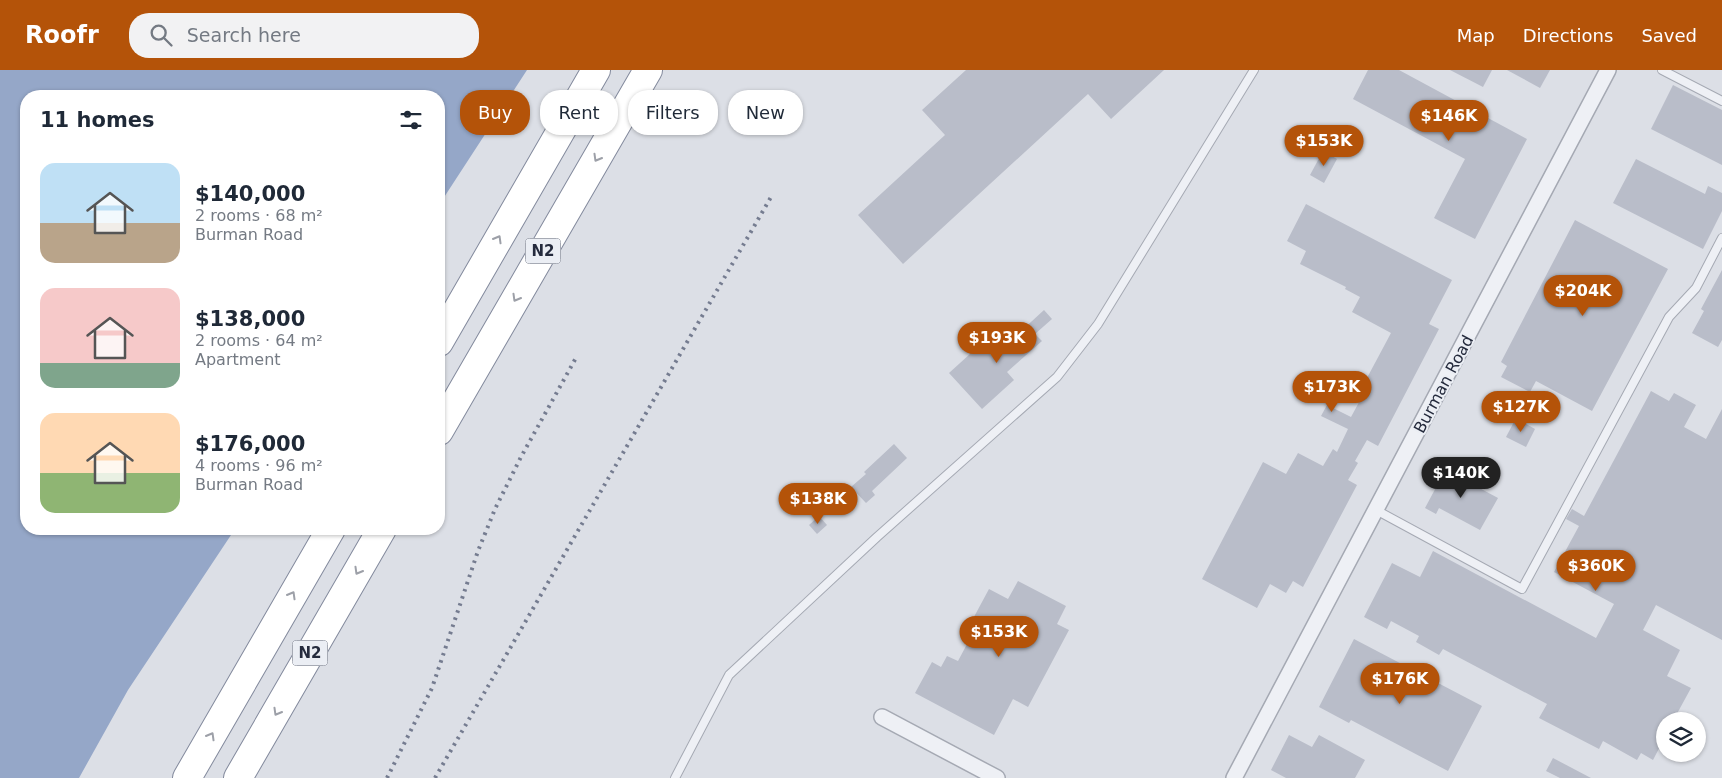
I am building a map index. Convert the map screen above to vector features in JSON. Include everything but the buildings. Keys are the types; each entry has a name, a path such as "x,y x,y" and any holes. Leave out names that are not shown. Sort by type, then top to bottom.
{"highway":[{"name":"N2","path":"445,332 596,70"},
{"name":"N2","path":"445,421 648,70"},
{"name":"N2","path":"186,778 328,535"},
{"name":"N2","path":"238,778 379,535"}],"street":[{"name":"Burman Road","path":"1234,778 1608,70"},
{"path":"882,717 997,778"}],"lane":[{"path":"675,778 729,675 877,538 1057,378 1098,324 1254,70"},
{"path":"1662,70 1722,101"},
{"path":"1376,510 1522,588 1669,317 1696,288 1722,238"}],"water":[{"path":"0,70 527,70 514,90 460,90 460,135 485,135 445,196 445,90 20,90 20,535 231,535 128,690 79,778 0,778"}],"railway":[{"path":"435,778 771,197"},
{"path":"387,778 432,688 478,551 495,509 521,457 577,356"}]}
